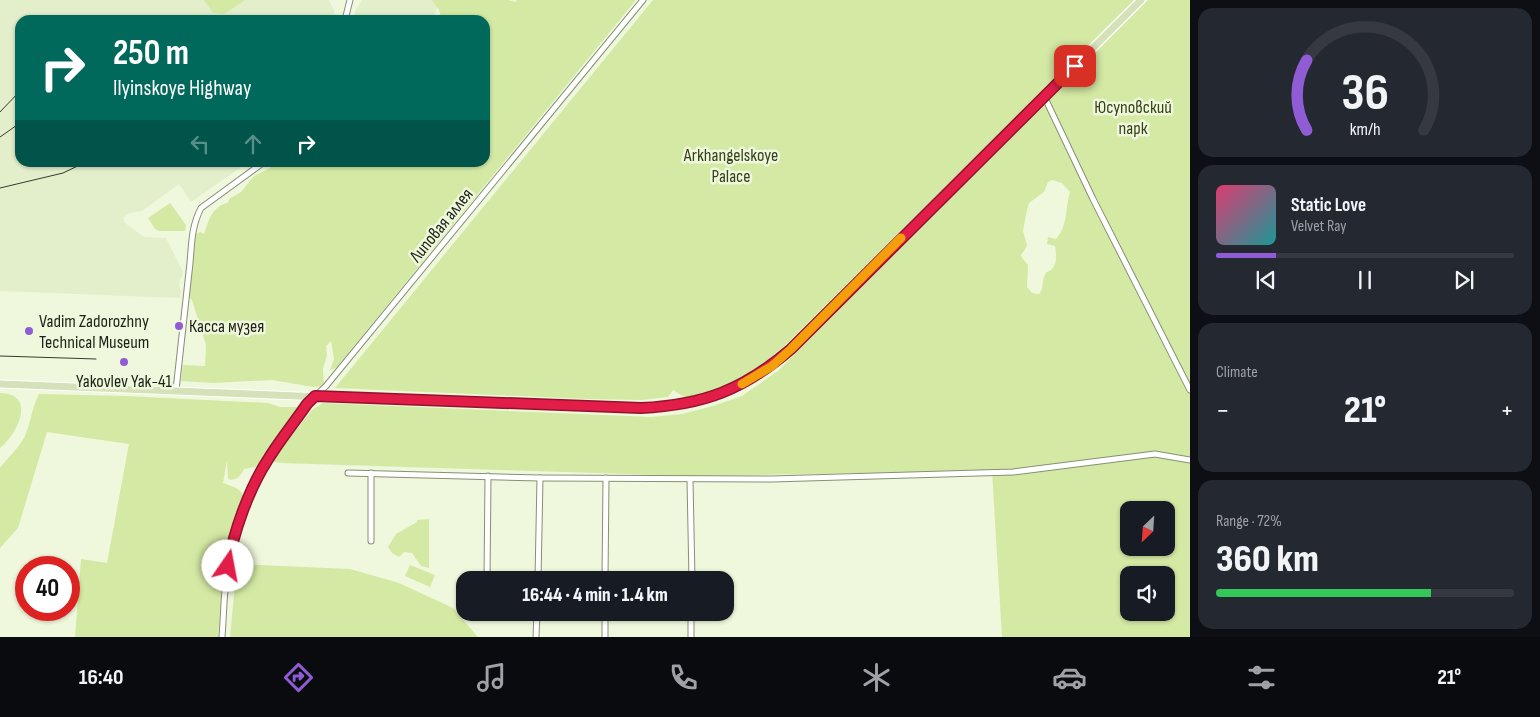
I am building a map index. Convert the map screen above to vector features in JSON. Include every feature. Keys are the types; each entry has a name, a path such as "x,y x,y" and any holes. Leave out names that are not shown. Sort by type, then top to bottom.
{"main road":[{"path":"0,384 641,408 670,407 695,402 735,388 766,370 791,349 1141,0"}],"street":[{"path":"346,15 350,0"},
{"name":"Липовая аллея","path":"222,637 229,558 249,497 266,461 307,404 326,386 643,0"},
{"path":"1044,96 1093,199 1190,390"},
{"path":"176,390 195,219 201,208 257,167"},
{"path":"348,473 540,478 772,479 999,473 1155,454 1190,460"},
{"path":"371,473 371,541"},
{"path":"488,476 488,571"},
{"path":"538,571 540,478"},
{"path":"605,571 606,478"},
{"path":"690,480 692,571"},
{"path":"536,637 537,621"},
{"path":"605,621 605,637"},
{"path":"691,621 691,637"}],"shaded area":[{"path":"0,0 329,0 334,15 15,15 15,167 241,167 191,202 179,184 142,211 129,213 123,218 125,223 144,237 166,238 183,272 179,286 181,291 180,298 0,291"},
{"path":"362,0 440,0 434,15 354,15"}],"green space":[{"path":"204,0 245,0 224,14 213,13"},
{"path":"432,0 508,0 515,2 517,0 636,0 336,368 330,370 334,359 331,341 326,346 327,355 323,369 324,386 313,387 272,380 213,383 181,381 183,365 205,366 206,345 192,300 189,297 196,234 200,232 204,234 215,210 228,203 229,199 241,192 254,176 271,167 490,167 490,15 440,15"},
{"name":"Arkhangelskoye Palace","path":"653,0 1134,0 786,344 764,363 727,385 714,391 686,398 673,390 668,397 642,400 335,388"},
{"name":"Юсуповский парк","path":"1148,0 1190,0 1190,637 1002,637 992,471 692,476 274,462 274,458 312,410 323,403 651,417 682,414 742,396 778,371","holes":["1052,180 1062,183 1070,192 1066,217 1060,234 1056,239 1048,237 1047,244 1055,246 1055,265 1045,274 1039,294 1032,293 1027,287 1028,265 1021,256 1027,245 1023,231 1027,210 1029,203 1044,192 1048,182"]},
{"path":"170,203 186,225 185,231 159,231 155,229 148,218"},
{"path":"0,393 11,395 18,400 21,407 21,415 13,433 0,448"},
{"path":"39,394 268,403 280,407 300,407 261,466 244,469 239,477 230,480 228,478 227,460 223,483 238,489 244,497 227,544 218,637 75,637 76,621 80,621 81,559 107,563 129,444 47,432 18,528 0,548 0,468 20,445 25,436"},
{"path":"429,519 429,568 421,566 412,553 404,552 399,557 392,553 388,547 396,534 417,522 417,520"},
{"path":"237,564 350,569 399,583 453,608 456,611 456,621 464,621 478,637 230,637"},
{"path":"410,565 435,575 430,587 405,576"}],"railway":[{"path":"0,112 15,96"},
{"path":"0,137 15,126"},
{"path":"0,188 63,173 76,167"},
{"path":"0,356 96,359"}],"slow traffic":[{"path":"742,384 772,366 791,349 901,238"}],"place":[{"name":"Касса музея","path":"179,326"},
{"name":"Vadim Zadorozhny Technical Museum","path":"29,331"},
{"name":"Yakovlev Yak-41","path":"124,362"}],"route":[{"path":"228,566 234,539 249,497 266,461 307,404 315,396 584,407 670,407 715,396 755,377 772,366 791,349 1075,66"}]}
